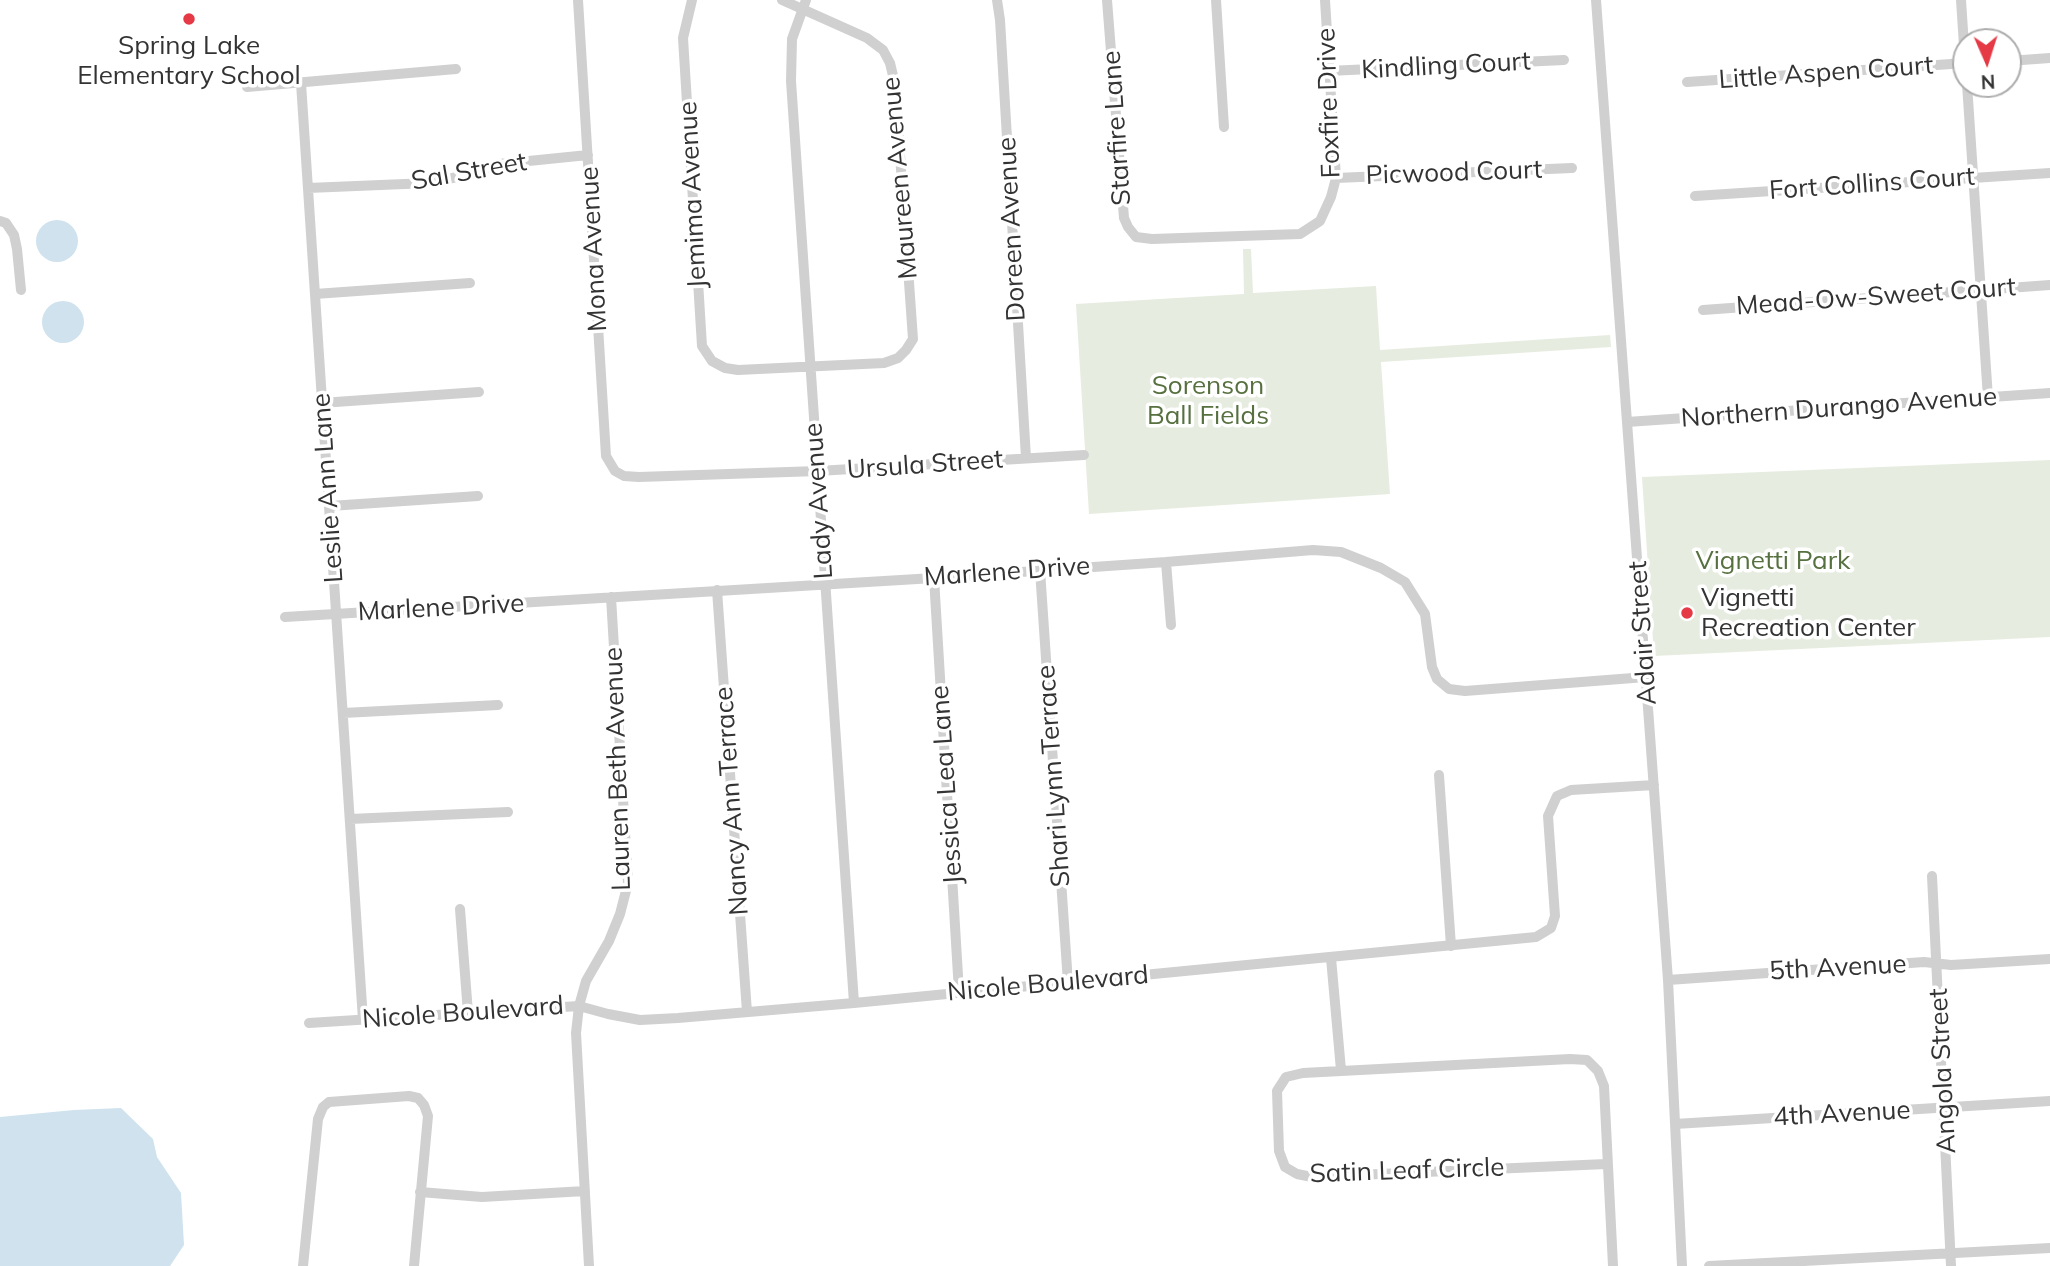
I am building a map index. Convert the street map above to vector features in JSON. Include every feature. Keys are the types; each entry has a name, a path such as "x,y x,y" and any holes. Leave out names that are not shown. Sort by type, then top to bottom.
{"street":[{"name":"Mona Avenue","path":"579,0 606,456 615,471 624,476 639,477"},
{"name":"Jemima Avenue","path":"692,0 683,38 702,345 712,361 725,368 738,370 810,367"},
{"name":"Maureen Avenue","path":"782,0 804,4 867,38 883,50 890,63 895,84 913,339 898,358 884,363 810,367"},
{"name":"Doreen Avenue","path":"997,0 1026,458"},
{"name":"Starfire Lane","path":"1107,0 1124,218 1136,237 1152,239 1300,234"},
{"path":"1216,0 1224,127"},
{"name":"Foxfire Drive","path":"1300,234 1320,222 1336,178 1325,0"},
{"name":"Adair Street","path":"1597,0 1668,980 1682,1266"},
{"path":"1961,0 1963,28"},
{"name":"Lady Avenue","path":"804,4 792,39 791,81 854,1003"},
{"path":"2022,60 2050,58"},
{"name":"Kindling Court","path":"1328,71 1564,60"},
{"name":"Little Aspen Court","path":"1687,82 1952,65"},
{"path":"247,86 456,69"},
{"name":"Leslie Ann Lane","path":"301,83 363,1020"},
{"path":"1968,98 1988,398"},
{"name":"Sal Street","path":"308,188 429,183 471,174 499,164 588,155"},
{"name":"Picwood Court","path":"1336,178 1572,168"},
{"name":"Fort Collins Court","path":"1695,196 2050,173"},
{"path":"0,221 6,223 14,235 21,290"},
{"path":"315,294 470,283"},
{"name":"Mead-Ow-Sweet Court","path":"1703,310 2050,285"},
{"path":"321,403 479,392"},
{"name":"Northern Durango Avenue","path":"1628,422 2050,393"},
{"name":"Ursula Street","path":"639,477 818,471 1084,455"},
{"path":"330,506 478,496"},
{"name":"Marlene Drive","path":"285,617 934,578 1312,550 1341,552 1381,568 1405,582 1425,614 1432,667 1437,679 1449,689 1465,691 1646,677"},
{"path":"1166,562 1171,625"},
{"name":"Shari Lynn Terrace","path":"1040,570 1068,983"},
{"name":"Jessica Lea Lane","path":"934,578 960,992"},
{"name":"Nancy Ann Terrace","path":"716,590 747,1012"},
{"name":"Lauren Beth Avenue","path":"589,1266 576,1033 579,1006 586,981 609,941 628,883 611,597"},
{"path":"343,713 498,705"},
{"path":"1439,775 1451,946"},
{"name":"Nicole Boulevard","path":"309,1023 579,1006 640,1020 854,1003 1536,937 1551,928 1555,916 1548,817 1557,796 1571,790 1654,785"},
{"path":"350,819 508,812"},
{"name":"Angola Street","path":"1932,876 1951,1260"},
{"path":"460,909 468,1013"},
{"path":"1331,958 1341,1070"},
{"name":"5th Avenue","path":"1668,980 1786,971 2050,959"},
{"name":"Satin Leaf Circle","path":"1587,1060 1598,1071 1604,1086 1606,1164 1312,1177 1297,1174 1285,1167 1279,1151 1277,1091 1286,1077 1341,1070 1587,1060"},
{"path":"303,1266 318,1119 323,1107 329,1102 409,1096 418,1098 428,1116 414,1266"},
{"name":"4th Avenue","path":"1675,1124 2050,1101"},
{"path":"1606,1164 1613,1266"},
{"path":"420,1192 482,1197 585,1191"},
{"path":"1709,1266 1951,1260 2050,1248"}],"green space":[{"name":"Sorenson Ball Fields","path":"1243,249 1251,249 1253,293 1376,286 1380,350 1610,335 1611,347 1381,362 1390,494 1089,514 1076,304 1244,294"},
{"name":"Vignetti Park","path":"2050,460 2050,637 1654,656 1642,477"}],"water":[{"path":"57,220 72,226 78,241 72,256 57,262 42,256 36,241 42,226"},
{"path":"63,301 78,307 84,322 78,337 63,343 48,337 42,322 48,307"},
{"path":"121,1108 153,1139 157,1157 181,1193 184,1245 170,1266 0,1266 0,1117"}],"place":[{"name":"Spring Lake Elementary School","path":"189,19"},
{"name":"Vignetti Recreation Center","path":"1687,613"}]}
